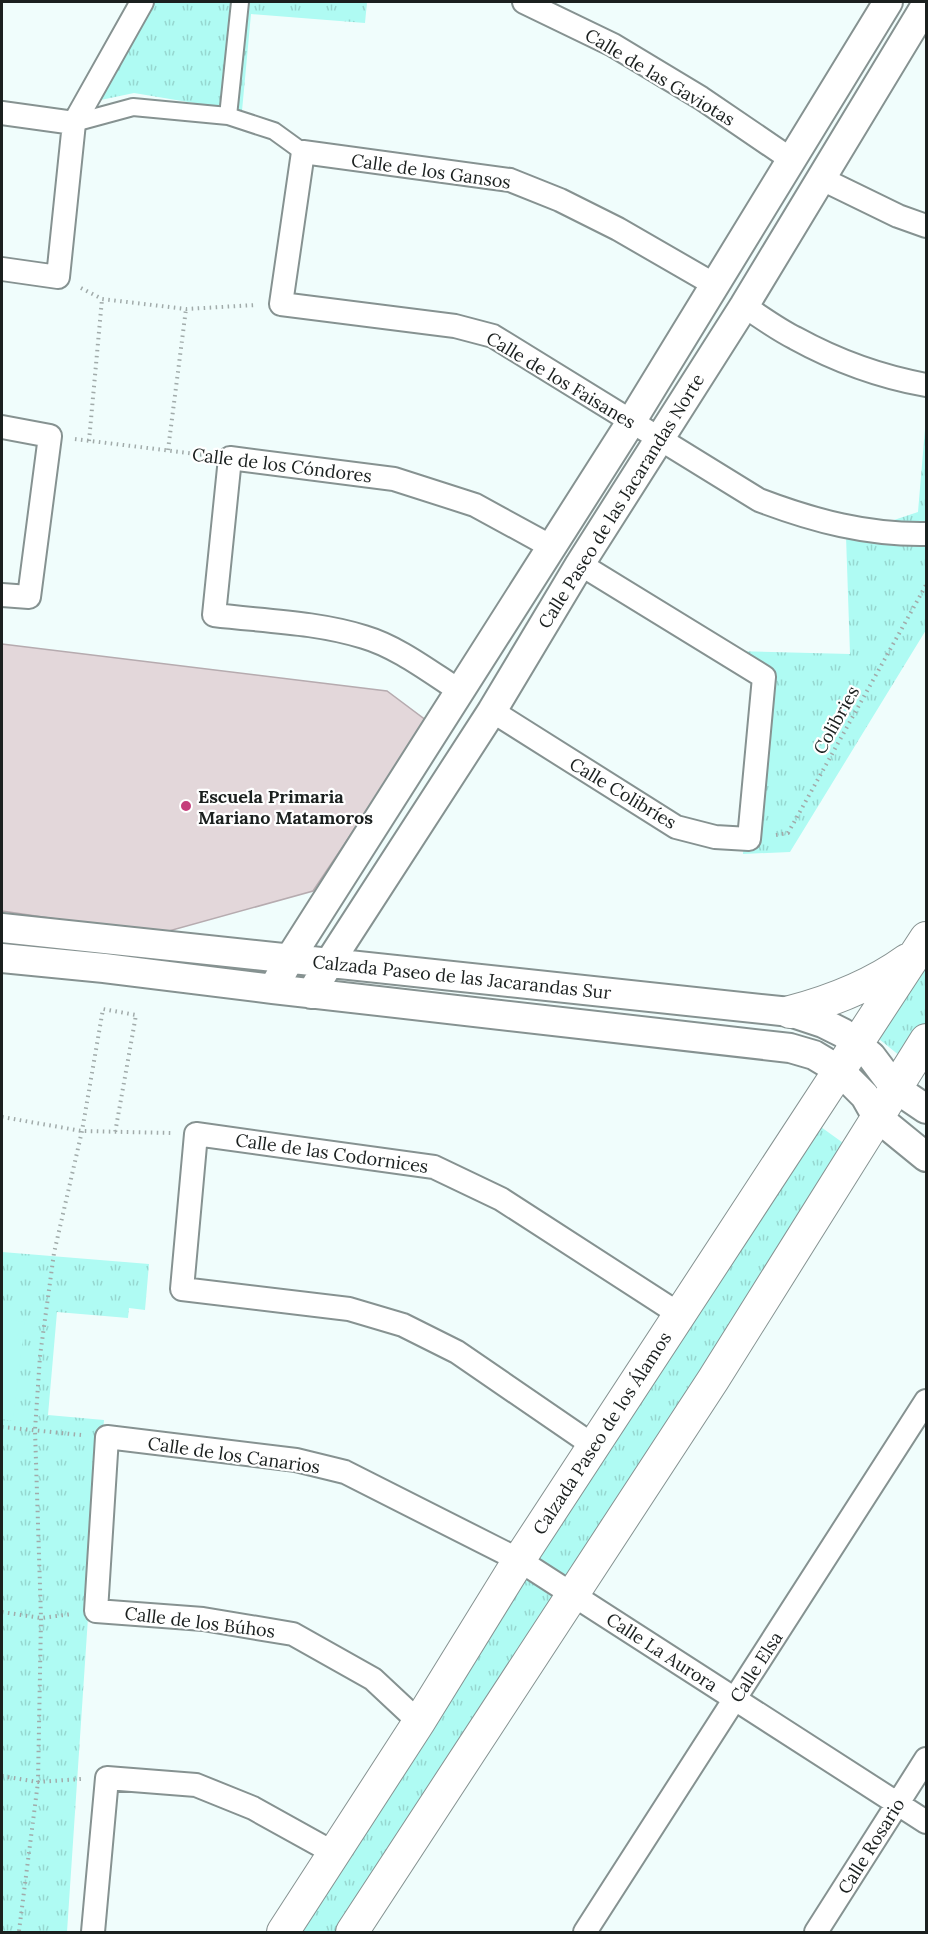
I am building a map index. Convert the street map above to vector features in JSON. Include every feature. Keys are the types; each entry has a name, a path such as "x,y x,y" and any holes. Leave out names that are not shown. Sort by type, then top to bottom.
{"main road":[{"path":"790,1012 824,1003 857,990 889,973 922,945"},
{"name":"Calzada Paseo de los Álamos","path":"283,1932 419,1722 519,1560 922,945"},
{"path":"352,1932 713,1380 927,1040"}],"street":[{"path":"2,269 58,277 74,123 142,2"},
{"path":"228,116 240,2"},
{"name":"Calle de las Gaviotas","path":"524,2 613,45 701,98 792,160"},
{"path":"883,3 923,18"},
{"name":"Calle Paseo de las Jacarandas Norte","path":"273,989 290,958 716,285 883,3"},
{"name":"Calle Paseo de las Jacarandas Norte","path":"311,994 492,711 580,564 744,306 820,178 923,18"},
{"name":"Calle de los Gansos","path":"2,113 74,123 133,107 228,116 274,131 303,152 510,180 561,200 618,229 716,285"},
{"path":"280,304 303,152"},
{"path":"820,178 898,216 927,226"},
{"name":"Calle de los Faisanes","path":"280,304 455,326 493,336 759,500 803,517 858,530 902,535 927,534"},
{"path":"744,306 795,339 851,364 927,385"},
{"path":"2,427 50,436 29,597 2,595"},
{"path":"230,458 214,615 320,627 365,637 402,654 460,691"},
{"name":"Calle de los Cóndores","path":"230,458 394,479 475,505 550,546"},
{"path":"580,564 764,677 749,839"},
{"name":"Calle Colibríes","path":"492,711 676,827 715,837 749,839"},
{"name":"Calzada Paseo de las Jacarandas Sur","path":"2,928 790,1012 823,1023 857,1043 871,1056 895,1088 927,1109"},
{"name":"Calzada Paseo de las Jacarandas Sur","path":"2,958 790,1048 814,1055 839,1070 865,1096 877,1118"},
{"path":"877,1118 927,1157"},
{"path":"196,1134 182,1289 349,1309 403,1325 457,1352 594,1446"},
{"name":"Calle de las Codornices","path":"196,1134 434,1167 501,1199 679,1314"},
{"name":"Calle Elsa","path":"585,1932 927,1401"},
{"path":"96,1611 107,1437"},
{"name":"Calle de los Canarios","path":"107,1437 296,1460 345,1472 519,1560"},
{"name":"Calle La Aurora","path":"519,1560 927,1822"},
{"name":"Calle de los Búhos","path":"96,1611 203,1619 293,1634 373,1679 419,1722"},
{"name":"Calle Rosario","path":"816,1932 927,1759"},
{"path":"93,1932 107,1778 196,1785 253,1808 334,1853"}],"path":[{"path":"58,277 102,298 186,309 280,304"},
{"path":"89,441 102,298"},
{"path":"168,450 186,309"},
{"name":"Calle de los Cóndores","path":"50,436 230,458"},
{"name":"Colibries","path":"749,839 788,833 927,585"},
{"path":"19,1931 38,1782 41,1618 35,1430 40,1356 54,1253 82,1131 103,1009 136,1015 115,1133"},
{"path":"2,1117 82,1131 196,1134"},
{"path":"2,1427 107,1437"},
{"path":"2,1612 41,1618 96,1611"},
{"path":"2,1776 38,1782 107,1778"}],"green space":[{"path":"152,2 367,2 365,23 251,14 242,111 134,93 96,101"},
{"path":"926,417 926,630 790,852 743,854 754,683 731,651 850,654 846,536 918,512"},
{"path":"926,953 926,1026 905,1060 874,1035"},
{"path":"814,1122 846,1145 337,1932 289,1932"},
{"path":"2,1252 149,1264 145,1310 129,1308 128,1318 57,1312 48,1415 104,1420 101,1452 99,1453 67,1932 2,1932"},
{"path":"2,1319 25,1322 13,1421 2,1419"}],"building":[{"name":"Escuela Primaria Mariano Matamoros","path":"2,644 387,691 427,721 313,891 158,934 2,911"}],"place":[{"name":"Escuela Primaria Mariano Matamoros","path":"186,806"}]}
